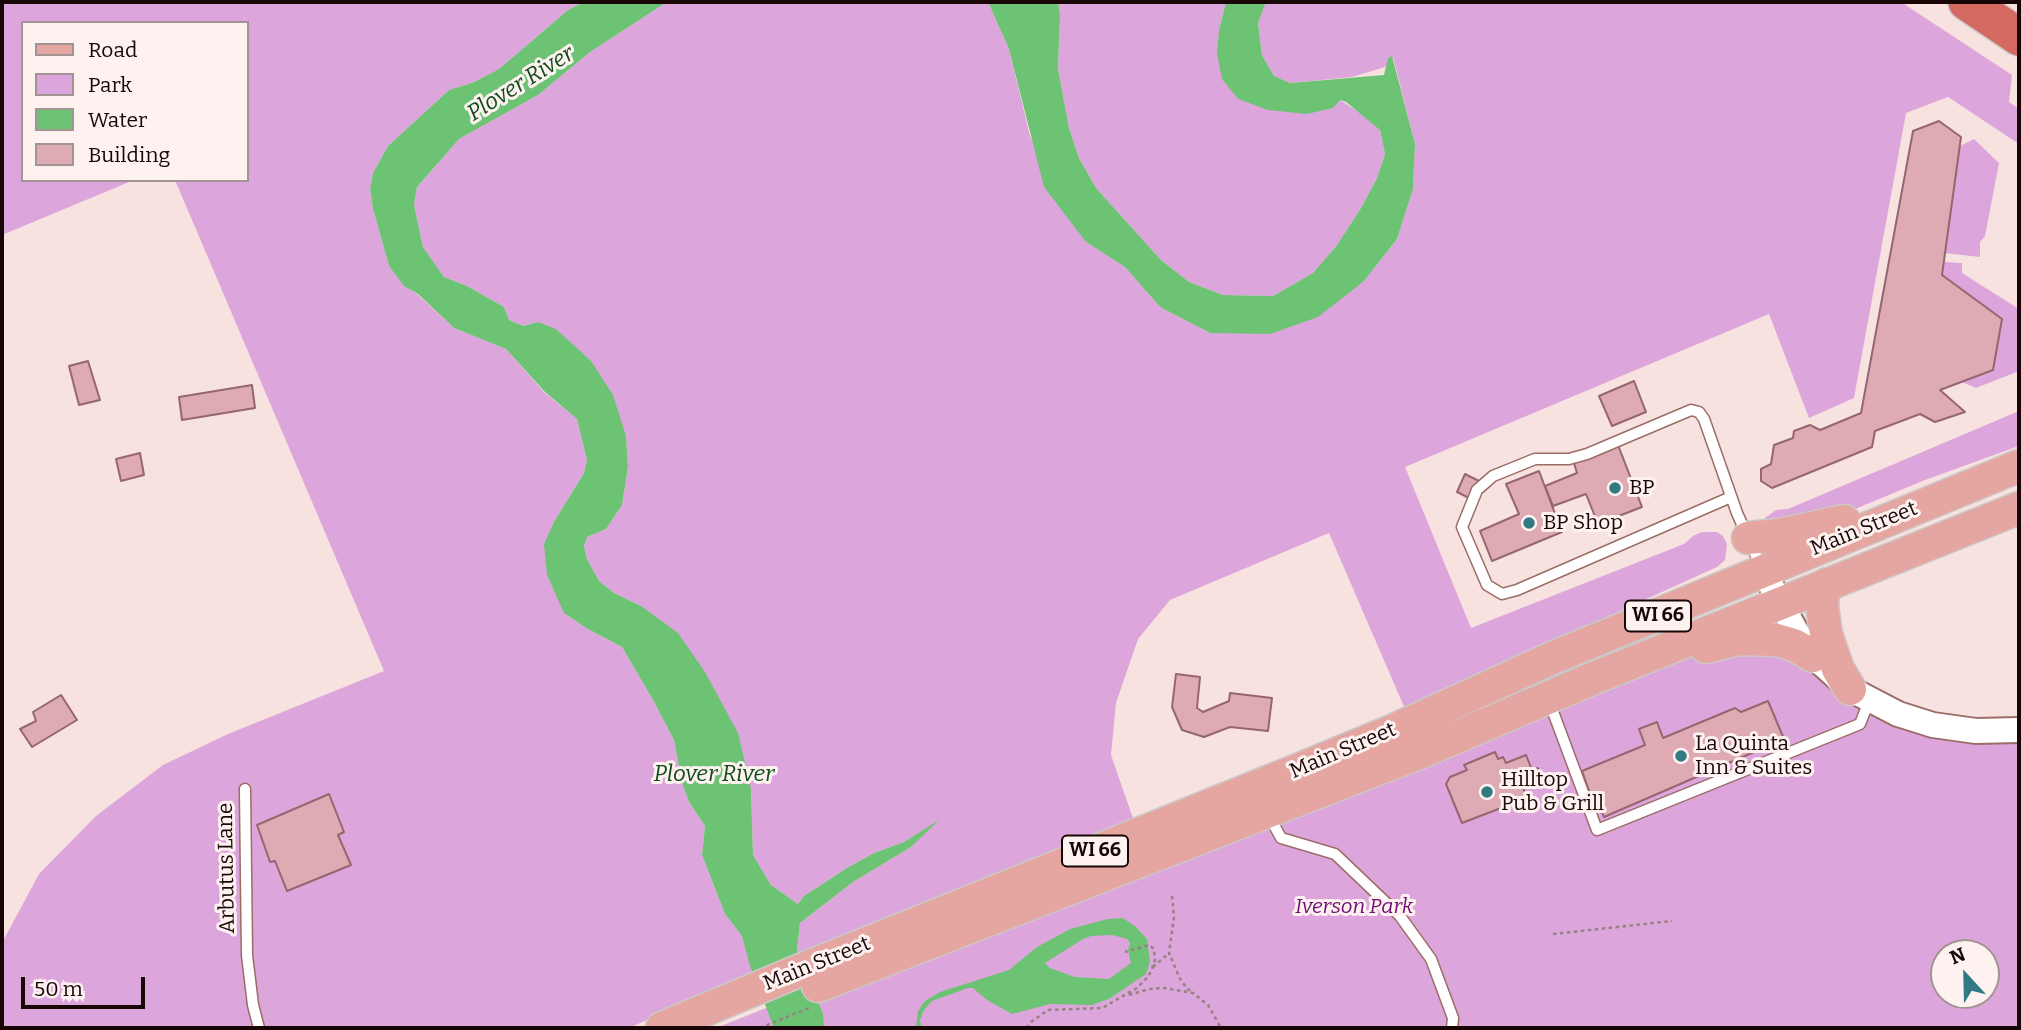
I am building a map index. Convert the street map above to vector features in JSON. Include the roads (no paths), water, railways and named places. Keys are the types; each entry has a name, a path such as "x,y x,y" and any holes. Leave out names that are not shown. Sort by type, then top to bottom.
{"highway":[{"path":"1967,2 2019,37"}],"main road":[{"name":"Main Street","path":"813,987 1266,811 1389,748 1552,658 2019,466"},
{"path":"1748,538 1837,523 1924,489 1966,487"},
{"path":"1780,603 1786,586 1796,577 2019,488"},
{"name":"Main Street","path":"716,1028 762,1012 813,987 1389,748 1548,697 2019,508"},
{"path":"1594,678 1626,649 1736,600 1751,589 1763,571"},
{"path":"1827,584 1822,606 1826,634 1838,669 1859,695"},
{"path":"1594,678 1739,639 1777,640 1794,645 1813,656"},
{"name":"Main Street","path":"662,1028 762,1012"}],"street":[{"path":"1763,571 1796,633 1813,656 1859,695 1898,714 1933,725 1976,731 2019,730"}],"lane":[{"path":"1731,497 1517,590 1502,594 1487,585 1463,533 1463,521 1477,490 1493,476 1535,459 1569,459 1587,454 1692,410 1699,412 1704,419 1731,497 1763,571"},
{"path":"1548,697 1597,831 1860,724 1859,695"},
{"name":"Arbutus Lane","path":"245,789 247,955 253,1005 260,1028"},
{"path":"1266,811 1281,838 1335,854 1400,916 1431,959 1453,1018 1452,1028"}],"water":[{"name":"Plover River","path":"584,2 667,2 590,52 538,95 459,139 417,187 414,205 423,247 444,277 467,286 504,307 509,320 523,326 538,322 556,329 591,361 613,395 626,436 628,467 622,505 606,529 587,537 584,546 587,559 599,581 614,593 641,606 678,633 705,672 738,733 751,789 753,855 771,885 798,904 804,896 847,868 874,853 904,842 939,820 911,847 853,882 800,923 797,950 823,1014 824,1028 774,1028 750,966 742,936 725,914 702,855 705,826 689,802 682,783 674,740 622,647 564,613 547,575 544,544 555,520 584,473 587,460 577,419 545,392 506,349 454,328 418,294 404,286 389,266 373,209 370,189 373,173 388,146 449,90 472,83 499,69 568,10"},
{"path":"988,2 1058,2 1058,69 1069,128 1079,158 1096,188 1161,260 1189,282 1223,295 1273,296 1313,273 1337,245 1361,208 1377,178 1385,154 1380,130 1346,102 1340,100 1333,108 1307,114 1268,110 1238,99 1222,79 1217,54 1219,30 1226,2 1266,2 1258,23 1262,55 1274,76 1290,83 1384,75 1388,58 1392,56 1415,144 1413,189 1397,239 1364,281 1318,317 1270,334 1210,333 1160,307 1125,267 1086,242 1044,187 1009,49"},
{"path":"1123,918 1136,927 1147,939 1150,962 1146,974 1109,999 1092,1005 1050,1004 1012,1014 987,1000 973,988 968,988 932,1001 924,1010 920,1020 921,1028 916,1028 918,1011 925,1001 940,992 1009,970 1037,947 1070,929","holes":["1112,935 1127,939 1130,943 1128,950 1131,963 1109,979 1075,977 1050,968 1045,963 1091,936"]}],"place":[{"name":"BP","path":"1615,488"},
{"name":"BP Shop","path":"1529,523"},
{"name":"La Quinta Inn & Suites","path":"1681,756"},
{"name":"Hilltop Pub & Grill","path":"1487,792"}],"park label":[{"name":"Iverson Park","path":"1354,907"}]}
